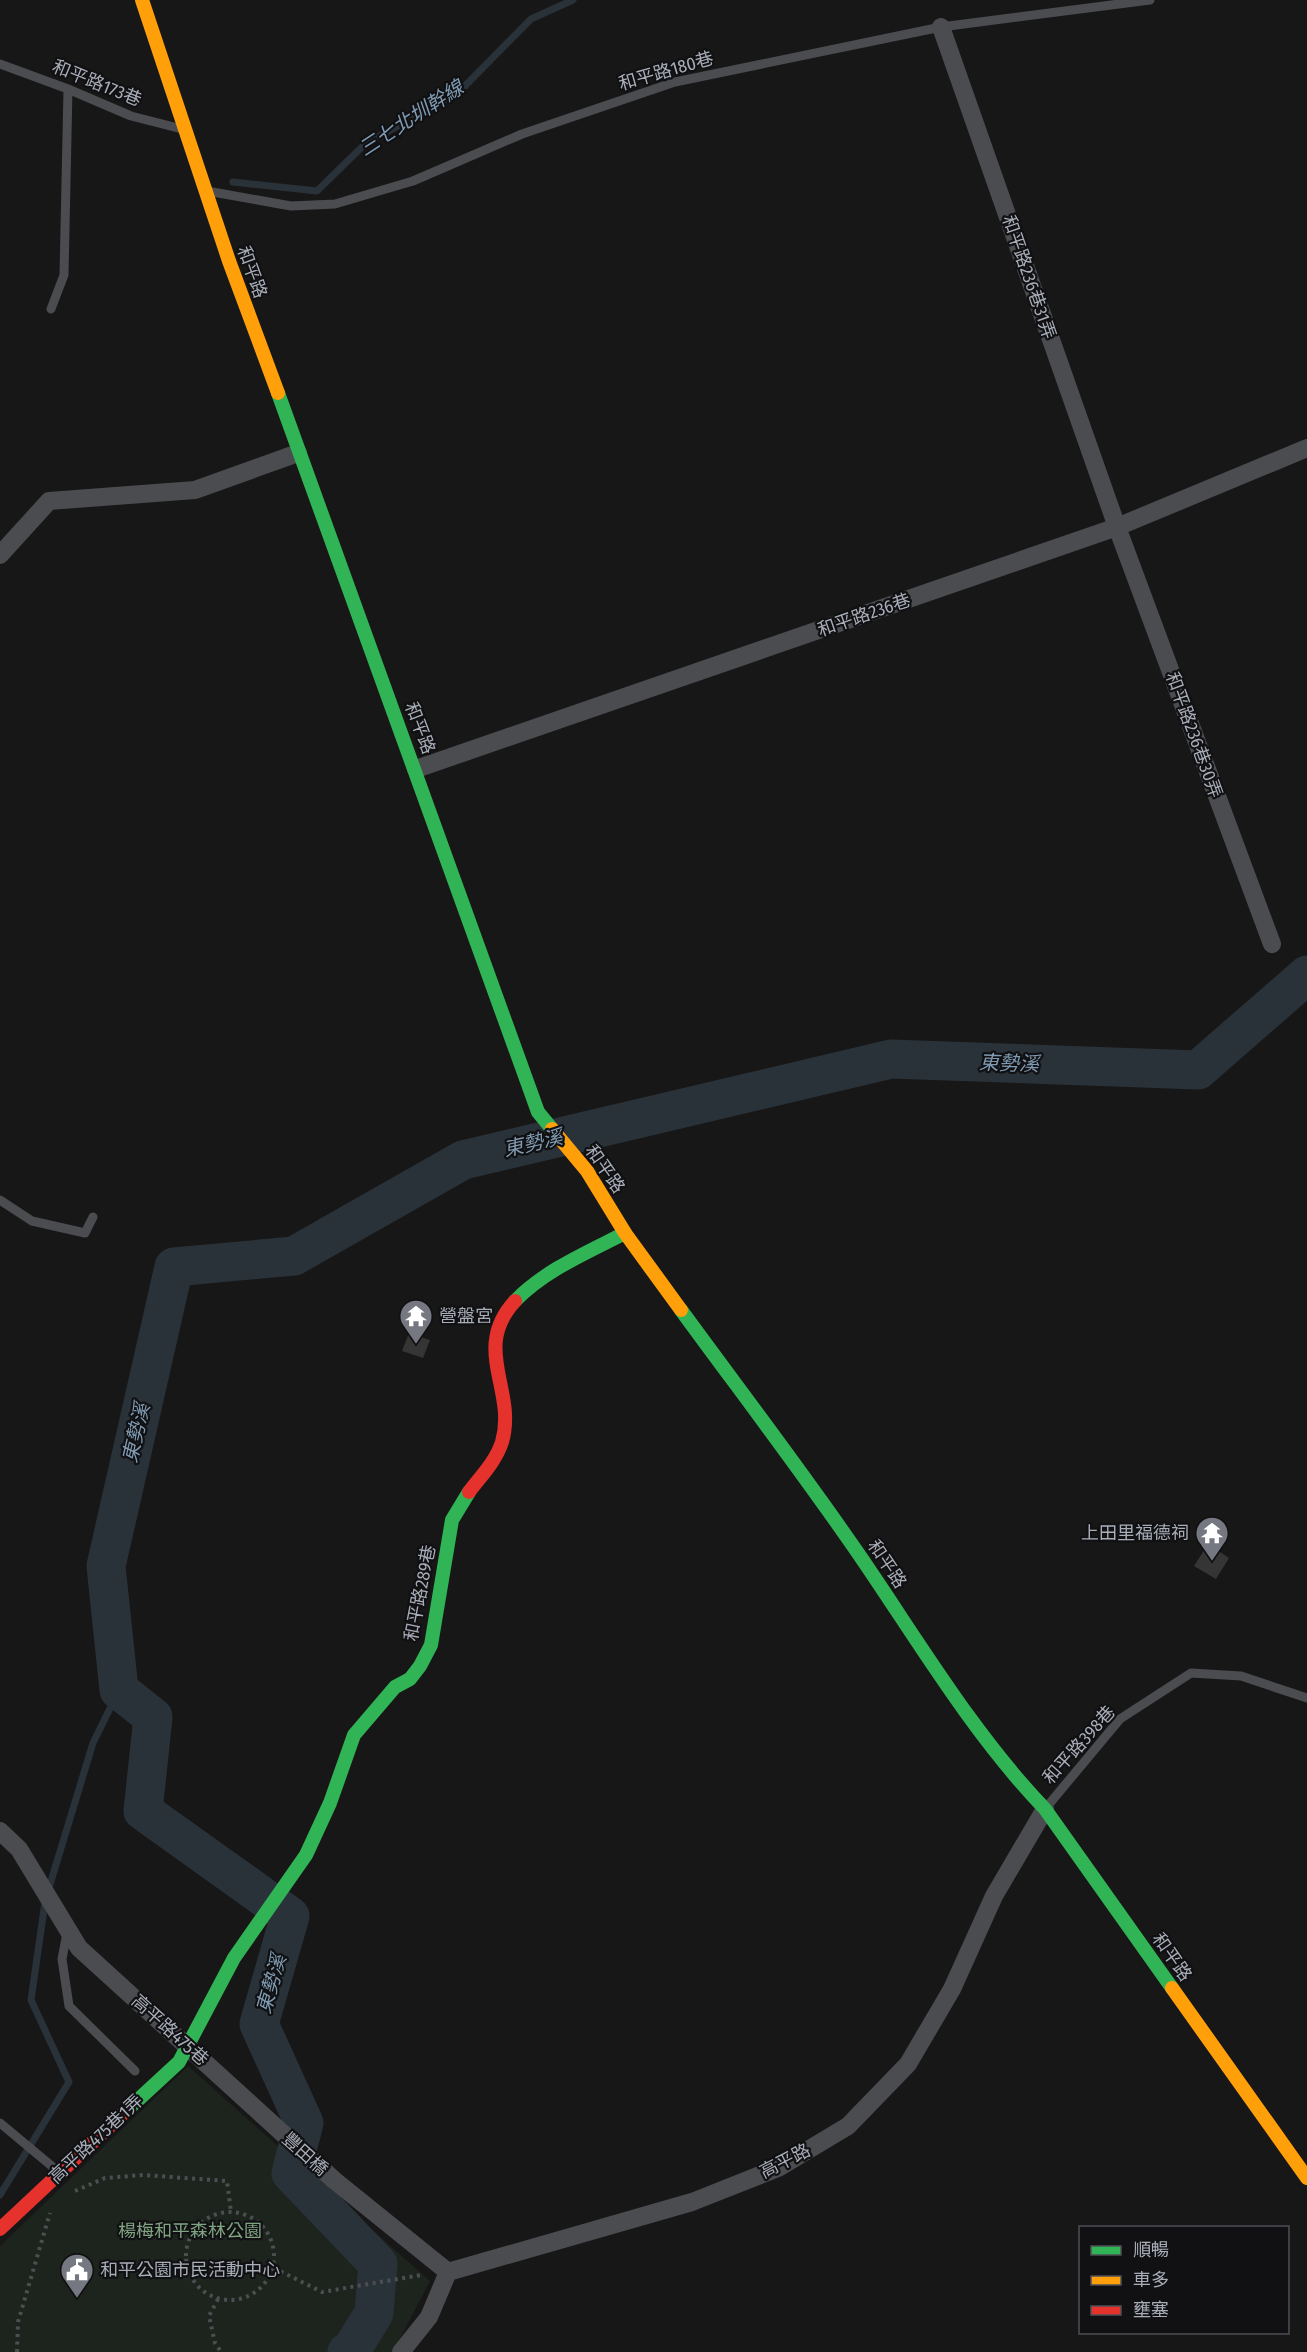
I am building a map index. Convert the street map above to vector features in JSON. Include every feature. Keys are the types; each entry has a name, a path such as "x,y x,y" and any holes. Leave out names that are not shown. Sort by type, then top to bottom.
{"street":[{"name":"和平路","path":"142,0 184,130 298,453 416,769 538,1112 587,1171 625,1233 854,1546 968,1714 1025,1788 1045,1809 1307,2178"},
{"name":"和平路236巷31弄","path":"941,27 1117,527"},
{"name":"和平路236巷","path":"416,769 1117,527 1307,448"},
{"path":"0,555 49,501 195,490 298,453"},
{"name":"和平路236巷30弄","path":"1117,527 1272,944"},
{"name":"和平路289巷","path":"189,2046 234,1958 306,1855 330,1803 354,1735 395,1687 410,1679 420,1666 430,1645 452,1520 458,1504 494,1459 503,1437 502,1403 493,1348 498,1322 503,1312 538,1280 625,1233"},
{"name":"高平路","path":"448,2272 692,2202 778,2168 848,2126 908,2064 951,1989 994,1896 1045,1809"},
{"name":"高平路475巷","path":"0,1831 19,1850 69,1928 79,1948 189,2046 276,2128"},
{"name":"高平路475巷1弄","path":"0,2229 179,2062 189,2046"},
{"name":"豐田橋","path":"276,2128 334,2180 448,2272"},
{"path":"401,2352 429,2317 448,2272"}],"lane":[{"name":"和平路180巷","path":"205,190 291,206 335,204 413,181 522,134 675,82 941,27 1150,0"},
{"name":"和平路173巷","path":"0,64 68,88 131,116 184,130"},
{"path":"51,309 64,275 68,88"},
{"path":"0,1200 32,1221 85,1233 93,1217"},
{"name":"和平路398巷","path":"1045,1809 1120,1719 1191,1673 1241,1676 1307,1698"},
{"path":"69,1928 62,1959 69,2006 135,2071"},
{"path":"0,2123 60,2173"}],"path":[{"path":"67,2197 76,2190 105,2178 142,2175 227,2181 231,2212"},
{"path":"18,2352 18,2322 51,2211"},
{"path":"231,2212 253,2218 262,2226 273,2246 274,2268 261,2288 251,2295 241,2299 218,2299 199,2287 192,2278 187,2256 193,2234 200,2224 209,2218 231,2212"},
{"path":"274,2268 322,2292 393,2279"},
{"path":"218,2299 209,2316 215,2343 221,2352"}],"green space":[{"name":"楊梅和平森林公園","path":"188,2066 430,2281 393,2352 0,2352 0,2246"}],"building":[{"name":"營盤宮","path":"409,1333 430,1340 423,1358 402,1351"},
{"name":"上田里福德祠","path":"1208,1544 1229,1558 1216,1579 1194,1566"}],"waterway":[{"name":"三七北圳幹線","path":"233,182 317,191 365,144 458,93 531,19 573,0"},
{"name":"東勢溪","path":"347,2352 352,2349 374,2313 378,2264 291,2173 304,2123 259,2024 290,1916 143,1811 153,1717 119,1690 106,1566 174,1267 294,1256 463,1160 891,1059 1198,1070 1307,975"},
{"name":"東勢溪","path":"48,1891 93,1743 119,1690"},
{"name":"東勢溪","path":"0,2195 69,2082 31,2000 45,1902"}],"traffic: fast":[{"path":"278,393 538,1112 552,1129"},
{"path":"515,1301 553,1271 625,1233"},
{"path":"681,1310 860,1556 970,1719 1045,1809 1172,1988"},
{"path":"127,2110 179,2062 234,1958 306,1855 330,1803 354,1735 395,1687 410,1679 420,1666 431,1645 452,1520 469,1492"}],"traffic: slow":[{"path":"142,0 229,261 278,393"},
{"path":"552,1129 587,1171 625,1233 681,1310"},
{"path":"1172,1988 1307,2178"}],"traffic: jam":[{"path":"469,1492 492,1462 502,1442 505,1423 496,1353 497,1336 502,1319 515,1301"},
{"path":"0,2229 127,2110"}],"place":[{"name":"營盤宮","path":"416,1345"},
{"name":"上田里福德祠","path":"1212,1562"},
{"name":"和平公園市民活動中心","path":"77,2299"}]}
